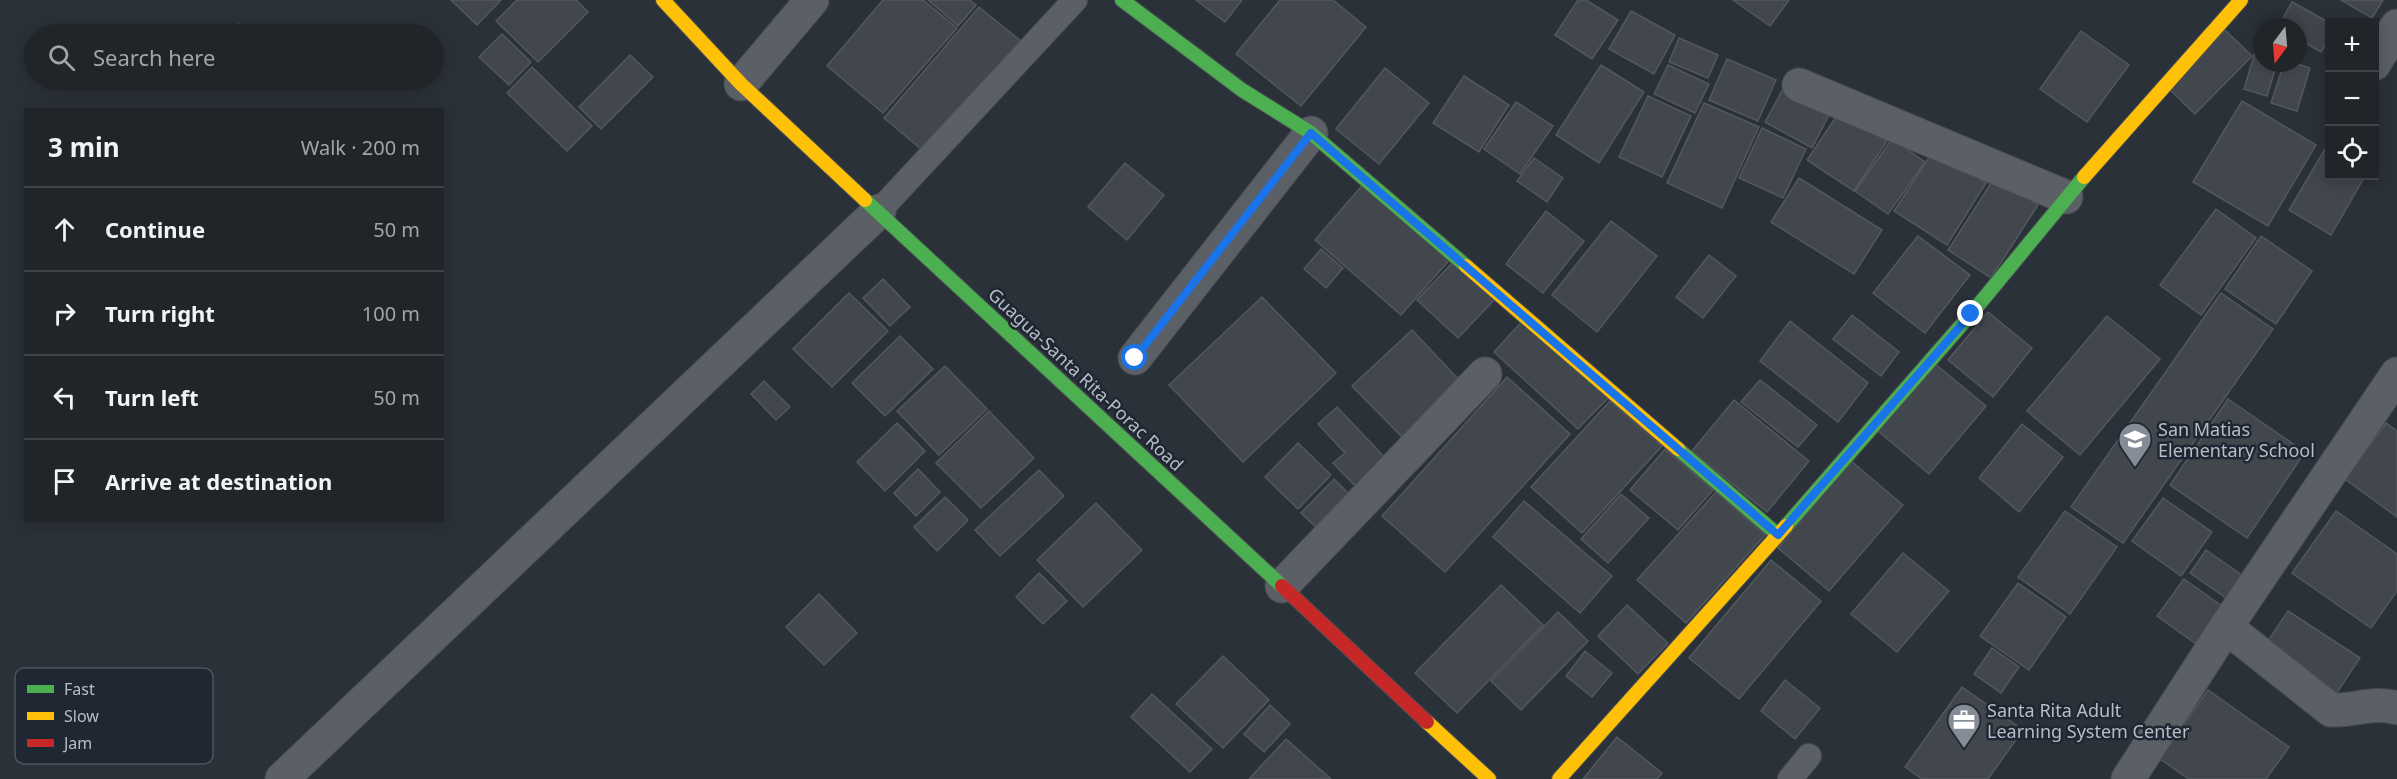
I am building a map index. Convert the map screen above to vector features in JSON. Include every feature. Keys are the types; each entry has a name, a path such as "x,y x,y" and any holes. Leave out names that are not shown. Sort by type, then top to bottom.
{"street":[{"name":"Guagua-Santa Rita-Porac Road","path":"663,0 741,84 1489,779"},
{"path":"741,84 812,0"},
{"path":"1122,0 1242,90 1311,133 1778,535"},
{"path":"1558,779 1778,535 1971,314 2066,197 2241,0"},
{"path":"2379,56 2397,26"},
{"path":"1799,85 2066,197"},
{"path":"1135,358 1311,133"},
{"path":"282,779 879,211"},
{"path":"1282,586 1485,374"},
{"path":"2128,779 2226,627 2397,374"},
{"path":"2226,627 2331,710 2384,704 2397,708"}],"lane":[{"path":"879,211 1075,0"},
{"path":"1790,779 1809,756"}],"building":[{"path":"451,0 501,0 477,25"},
{"path":"517,0 576,0 588,12 538,62 496,21"},
{"path":"883,0 923,0 957,28 883,113 827,66"},
{"path":"928,0 970,0 976,5 958,26"},
{"path":"1196,0 1242,0 1225,22"},
{"path":"1280,0 1333,0 1366,27 1301,106 1236,54"},
{"path":"1578,0 1586,0 1618,20 1592,59 1555,35"},
{"path":"1733,0 1789,0 1770,26"},
{"path":"2341,0 2383,0 2372,18"},
{"path":"2292,2 2325,20 2325,45 2321,52 2307,44 2307,18 2283,18"},
{"path":"979,7 1022,42 927,154 884,118"},
{"path":"1631,11 1675,35 1654,74 1609,49"},
{"path":"2225,30 2252,56 2195,114 2168,88"},
{"path":"2081,31 2129,65 2087,122 2040,89"},
{"path":"502,34 531,62 509,85 479,57"},
{"path":"1679,38 1718,55 1708,78 1669,62"},
{"path":"630,55 653,77 601,129 579,107"},
{"path":"1727,59 1776,80 1758,121 1709,100"},
{"path":"2253,59 2253,72 2274,72 2267,96 2244,89"},
{"path":"1601,65 1644,92 1599,163 1556,135"},
{"path":"1668,65 1709,84 1695,113 1654,94"},
{"path":"532,67 592,126 567,151 507,93"},
{"path":"2307,67 2310,68 2297,111 2271,103 2281,72 2307,72"},
{"path":"1385,68 1429,103 1379,164 1336,129"},
{"path":"1464,76 1509,105 1479,152 1433,123"},
{"path":"1783,89 1829,115 1812,148 1765,122"},
{"path":"1648,96 1691,116 1662,177 1619,157"},
{"path":"2242,101 2316,145 2268,226 2193,182"},
{"path":"1516,102 1553,126 1520,174 1484,149"},
{"path":"1704,103 1759,127 1722,208 1667,183"},
{"path":"1840,111 1887,141 1854,191 1807,160"},
{"path":"1762,128 1806,149 1783,198 1739,178"},
{"path":"1892,139 1925,162 1888,214 1855,191"},
{"path":"2325,149 2325,180 2363,180 2331,235 2289,210"},
{"path":"1934,150 1986,183 1947,245 1894,211"},
{"path":"1534,158 1563,178 1547,202 1517,181"},
{"path":"1125,163 1164,195 1127,240 1088,207"},
{"path":"1995,177 2038,205 1991,278 1948,250"},
{"path":"1799,178 1882,230 1854,274 1771,222"},
{"path":"1366,181 1453,256 1401,315 1315,240"},
{"path":"2216,209 2256,238 2201,315 2160,285"},
{"path":"1546,211 1584,241 1543,293 1506,264"},
{"path":"1611,221 1657,256 1597,332 1552,295"},
{"path":"1918,236 1970,275 1925,333 1873,293"},
{"path":"2261,236 2312,271 2276,324 2225,289"},
{"path":"1321,249 1343,268 1326,288 1304,269"},
{"path":"1709,255 1736,276 1703,318 1676,297"},
{"path":"1454,261 1495,299 1458,338 1417,300"},
{"path":"883,279 910,307 890,326 863,298"},
{"path":"849,293 888,331 832,387 793,349"},
{"path":"2221,293 2273,329 2123,543 2071,507"},
{"path":"1262,297 1336,373 1243,462 1169,385"},
{"path":"1988,312 2032,348 1993,397 1948,360"},
{"path":"1852,315 1899,352 1881,376 1833,339"},
{"path":"2107,316 2160,359 2080,455 2027,411"},
{"path":"1525,318 1609,397 1578,429 1494,352"},
{"path":"1790,321 1868,383 1838,422 1760,361"},
{"path":"1412,330 1462,383 1403,438 1352,386"},
{"path":"900,336 933,369 885,416 852,383"},
{"path":"1934,363 1986,406 1929,474 1878,431"},
{"path":"945,366 987,409 939,455 897,411"},
{"path":"1507,377 1570,434 1445,572 1382,516"},
{"path":"1760,380 1817,425 1798,447 1741,402"},
{"path":"764,381 790,407 776,420 751,394"},
{"path":"2228,399 2305,452 2247,538 2170,485"},
{"path":"1734,400 1809,461 1767,512 1692,451"},
{"path":"1610,401 1662,446 1582,533 1531,487"},
{"path":"1337,407 1391,464 1361,492 1333,463 1345,453 1318,424"},
{"path":"989,411 1034,458 981,508 936,463"},
{"path":"897,423 925,451 885,491 857,462"},
{"path":"2386,423 2397,431 2397,517 2345,479"},
{"path":"2022,424 2063,457 2019,512 1979,478"},
{"path":"1298,443 1331,475 1298,509 1265,477"},
{"path":"1665,449 1713,490 1678,530 1630,490"},
{"path":"1851,461 1903,505 1829,591 1778,548"},
{"path":"918,469 940,492 916,516 894,493"},
{"path":"1039,470 1064,496 1000,556 975,530"},
{"path":"1334,479 1350,495 1317,528 1301,513"},
{"path":"1716,492 1765,535 1686,623 1637,580"},
{"path":"1621,494 1649,518 1608,563 1581,539"},
{"path":"945,497 968,520 937,551 914,527"},
{"path":"2163,498 2212,532 2181,576 2132,541"},
{"path":"1524,501 1612,576 1580,613 1493,537"},
{"path":"1096,503 1142,550 1083,607 1037,560"},
{"path":"2065,511 2117,547 2070,614 2018,577"},
{"path":"2336,511 2397,554 2397,591 2371,628 2292,573"},
{"path":"2206,550 2243,576 2226,598 2190,573"},
{"path":"1903,553 1949,591 1897,652 1851,614"},
{"path":"1771,560 1821,601 1739,699 1689,658"},
{"path":"1039,573 1067,601 1043,624 1016,597"},
{"path":"2184,579 2226,609 2199,646 2157,616"},
{"path":"2018,583 2066,617 2029,670 1980,636"},
{"path":"1501,585 1543,625 1457,713 1415,673"},
{"path":"819,594 857,633 824,665 786,627"},
{"path":"1627,605 1668,643 1638,674 1598,636"},
{"path":"2288,611 2360,658 2334,697 2262,650"},
{"path":"1558,612 1588,641 1521,710 1491,681"},
{"path":"1992,648 2019,667 2001,693 1974,674"},
{"path":"1585,651 1612,673 1592,697 1566,676"},
{"path":"1223,656 1269,700 1223,748 1176,704"},
{"path":"1785,680 1820,708 1795,739 1761,711"},
{"name":"Santa Rita Adult Learning System Center","path":"1962,687 2023,730 1988,779 1922,779 1905,767"},
{"path":"2208,690 2289,747 2266,779 2189,779 2160,759"},
{"path":"1152,694 1212,749 1190,772 1131,717"},
{"path":"1270,705 1290,724 1264,752 1244,734"},
{"path":"1617,737 1662,773 1657,779 1583,779"},
{"path":"1286,739 1331,779 1249,779"}],"traffic: fast":[{"path":"1122,0 1242,90 1311,133 1466,266"},
{"path":"1786,526 1971,314 2084,177"},
{"path":"865,200 1282,586"},
{"path":"1678,449 1778,535"}],"traffic: slow":[{"path":"663,0 741,84 865,200"},
{"path":"2084,177 2241,0"},
{"path":"1466,266 1678,449"},
{"path":"1559,779 1786,526"},
{"path":"1427,722 1489,779"}],"traffic: jam":[{"path":"1282,586 1427,722"}],"place":[{"name":"San Matias Elementary School","path":"2135,468"},
{"name":"Santa Rita Adult Learning System Center","path":"1964,749"}],"route":[{"path":"1135,358 1311,133 1778,535 1971,314"}]}
